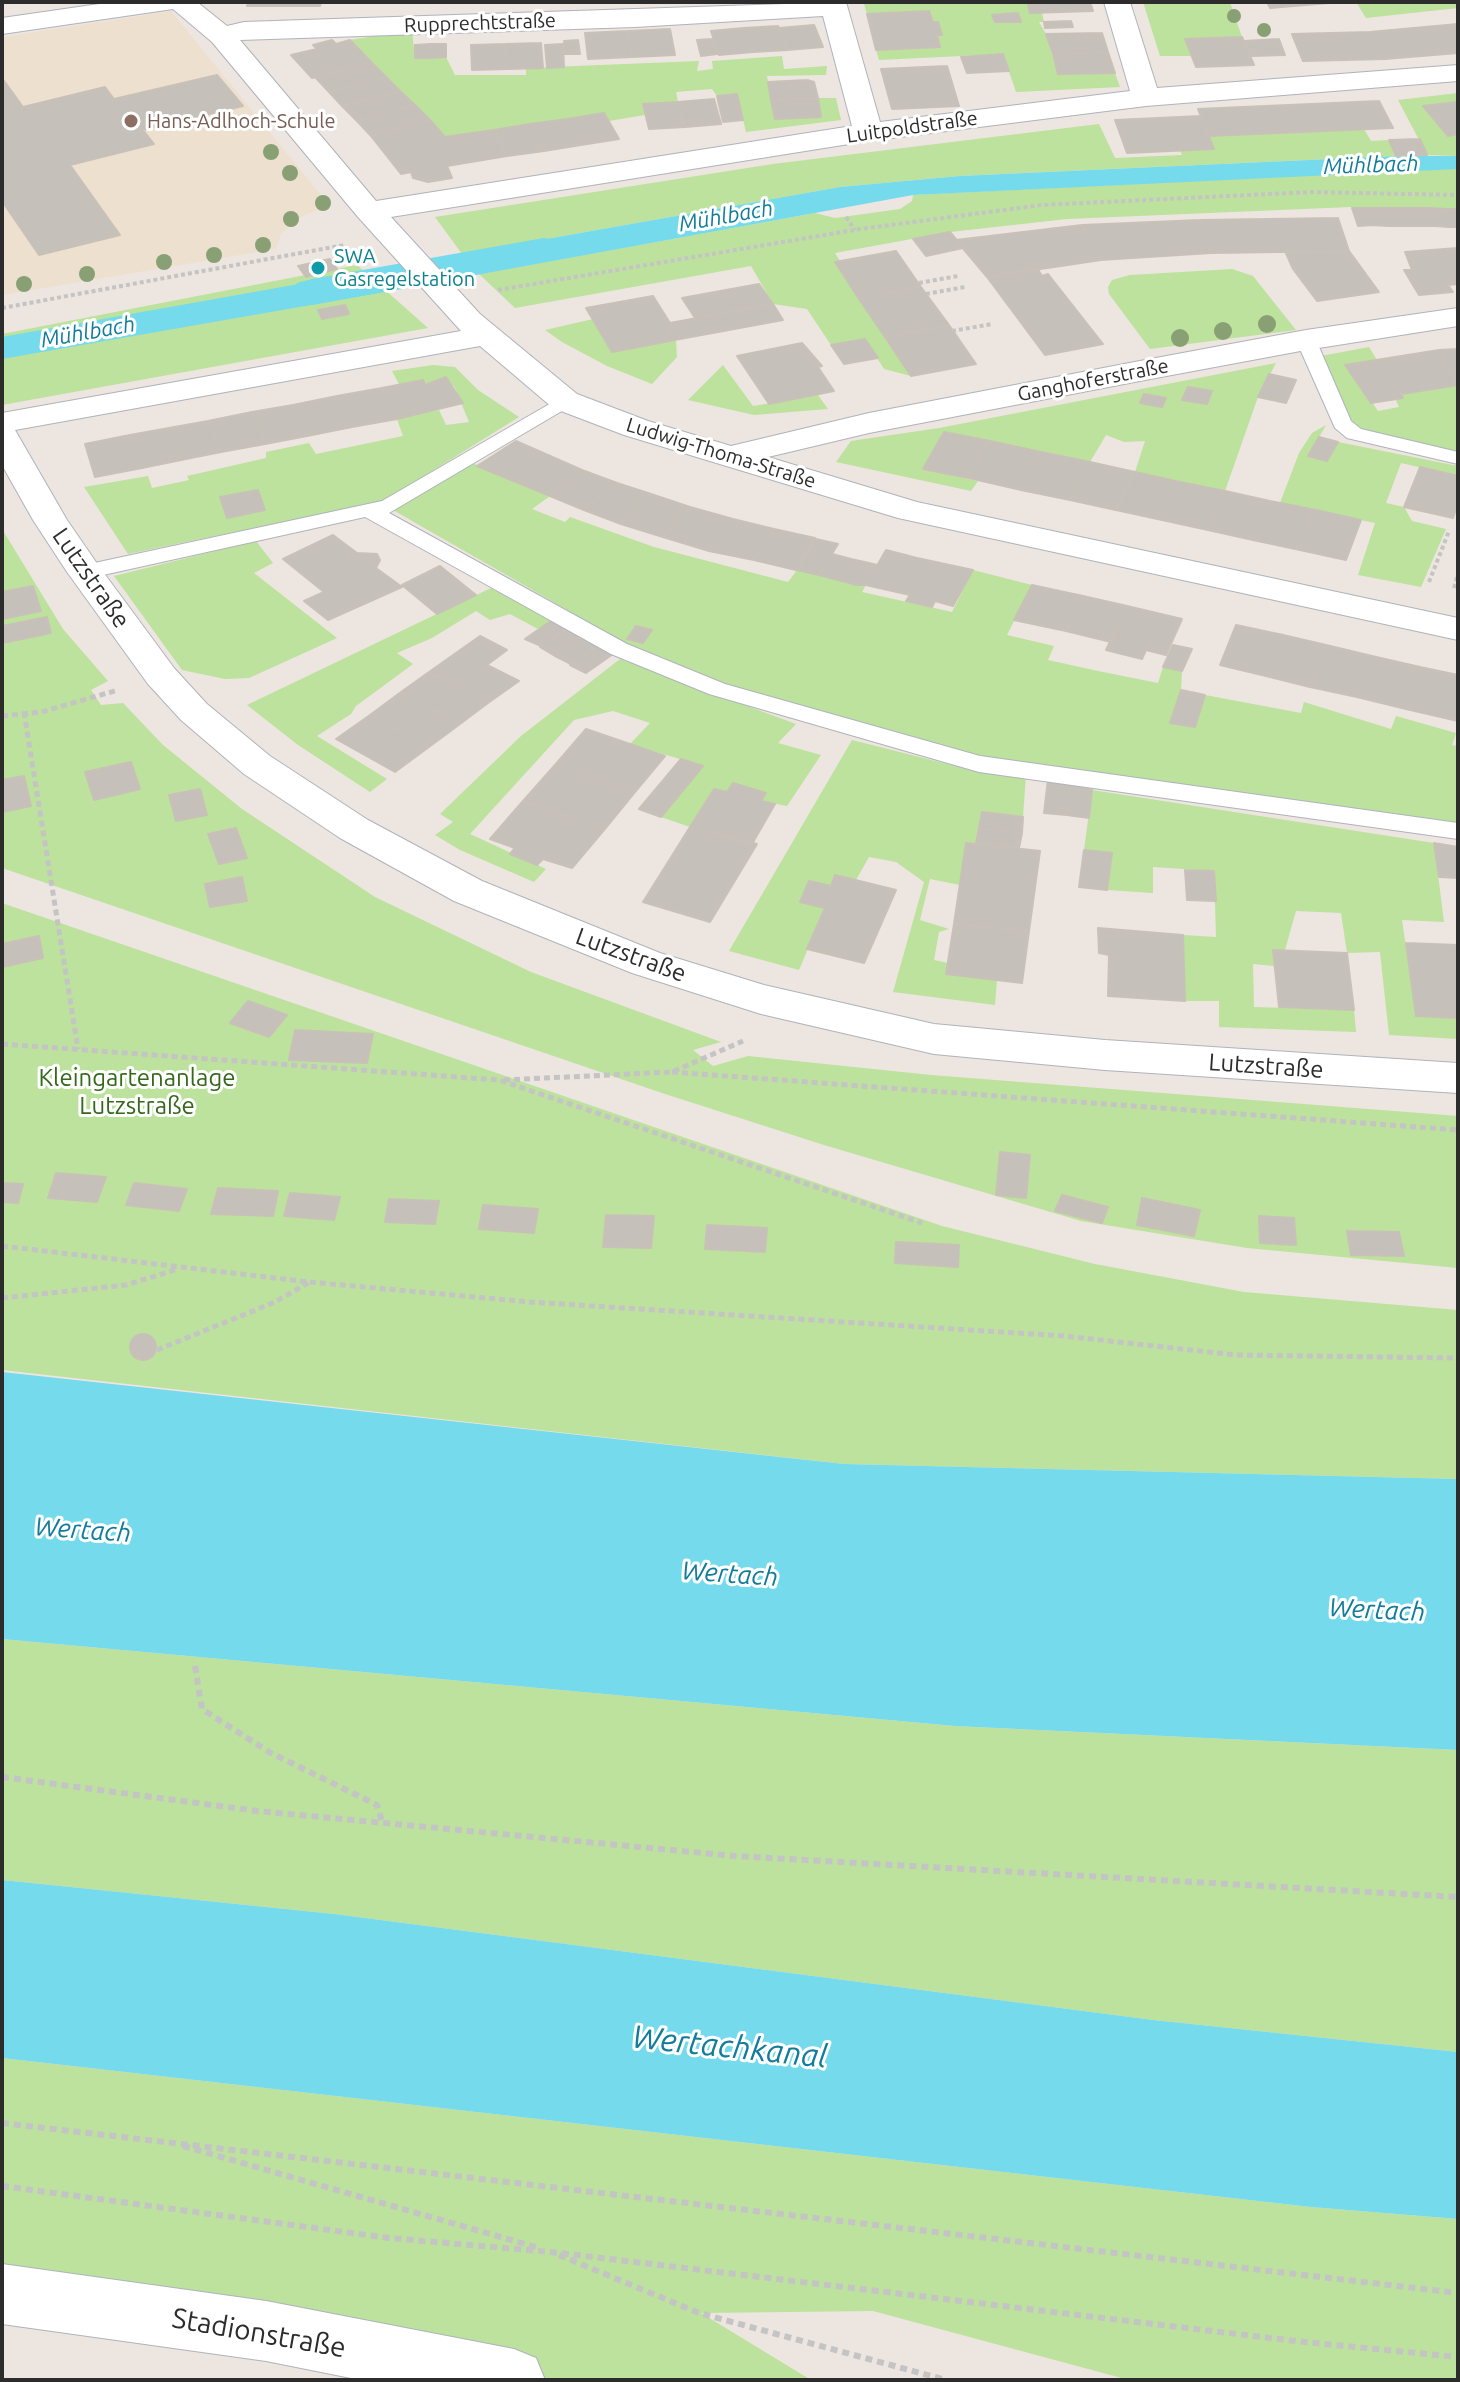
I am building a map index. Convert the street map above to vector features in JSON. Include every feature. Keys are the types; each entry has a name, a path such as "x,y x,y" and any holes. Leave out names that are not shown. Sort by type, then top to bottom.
{"street":[{"path":"2,26 170,2"},
{"name":"Ludwig-Thoma-Straße","path":"180,2 222,36 369,211 484,336 565,401 636,428 910,511 1458,629"},
{"path":"1117,2 1146,97"},
{"path":"834,4 868,132"},
{"name":"Rupprechtstraße","path":"222,36 244,30 635,19 834,4"},
{"name":"Luitpoldstraße","path":"369,211 868,132 1146,97 1458,73"},
{"name":"Ganghoferstraße","path":"731,456 869,423 1306,340 1458,317"},
{"path":"2,423 484,336"},
{"name":"Lutzstraße","path":"2,435 50,520 85,572 161,676 194,712 257,765 354,829 468,891 646,963 761,999 934,1039 1121,1056 1458,1078"},
{"name":"Stadionstraße","path":"2,2294 266,2331 514,2380"}],"lane":[{"path":"1306,340 1342,424 1354,434 1458,458"},
{"path":"85,572 389,506 565,401"},
{"path":"368,510 619,649 717,689 979,764 1458,831"}],"path":[{"path":"443,293 855,230 1042,205 1311,192 1458,195"},
{"path":"846,217 855,230"},
{"path":"2,308 400,245"},
{"path":"919,283 958,276"},
{"path":"926,294 965,287"},
{"path":"952,331 992,324"},
{"path":"1415,620 1449,531"},
{"path":"2,716 41,712 161,676"},
{"path":"24,712 78,1049"},
{"path":"672,1072 743,1042 761,999"},
{"path":"2,1044 499,1080 672,1072 1458,1130"},
{"path":"499,1080 922,1223"},
{"path":"2,1246 309,1282 530,1302 1064,1336 1236,1355 1458,1358"},
{"path":"2,1298 126,1285 182,1268"},
{"path":"157,1350 275,1302 309,1282"},
{"path":"195,1666 202,1709 269,1752 377,1805 383,1824"},
{"path":"2,1777 383,1824 735,1856 1458,1897"},
{"path":"2,2123 1458,2293"},
{"path":"168,2142 551,2252 699,2313 946,2380"},
{"path":"2,2186 389,2238 551,2252 1273,2339 1458,2357"}],"shaded area":[{"name":"Hans-Adlhoch-Schule","path":"171,11 329,205 301,217 281,234 276,249 2,295 2,37"}],"green space":[{"path":"1027,2 1030,13 1042,13 1044,22 1039,22 1046,34 1058,74 1115,73 1120,87 1016,92 1003,54 879,60 876,50 940,47 937,35 942,34 938,22 933,22 929,11 867,14 864,4"},
{"path":"1143,2 1230,2 1242,37 1186,39 1192,56 1160,56"},
{"path":"1356,2 1458,2 1458,8 1366,18"},
{"path":"412,30 415,58 446,57 455,75 526,75 526,68 699,61 697,71 713,69 712,61 782,56 784,69 827,66 826,75 767,76 775,118 821,117 818,98 836,98 841,120 746,132 737,95 717,96 712,89 676,92 678,102 643,104 645,115 609,121 604,113 445,137 350,40"},
{"path":"1458,93 1458,102 1424,106 1448,135 1458,134 1458,156 1427,155 1398,100"},
{"path":"1099,124 1115,158 1182,155 1180,150 1214,149 1209,136 1364,129 1371,141 1389,140 1396,156 960,176 840,187 462,254 435,217 773,164"},
{"path":"1458,169 1458,209 1351,207 1067,219 950,232 835,253 840,261 835,263 911,376 884,369 865,339 831,345 807,309 773,304 751,266 515,308 479,274 815,213 835,218 900,209 912,201 913,195"},
{"path":"357,265 428,328 2,405 2,334"},
{"path":"1232,269 1253,276 1296,330 1150,349 1109,294 1108,287 1112,280 1130,275"},
{"path":"593,319 612,352 676,340 677,357 652,384 607,366 545,330"},
{"path":"1369,347 1377,360 1346,365 1378,411 1399,407 1395,398 1401,394 1458,385 1458,454 1365,433 1354,426 1321,356"},
{"path":"1276,363 1258,397 1225,491 1135,472 1145,441 1124,442 1106,435 1090,462 924,469 978,481 971,491 836,462 851,441 939,428"},
{"path":"433,365 455,367 478,390 519,417 384,501 128,554 84,487 148,476 152,488 189,480 187,476 266,458 266,452 309,443 316,454 403,436 397,419 439,410 446,425 469,422 455,388 446,378 425,385 423,380 399,384 392,371"},
{"path":"723,365 753,406 818,395 828,409 754,415 688,400"},
{"path":"1326,425 1309,455 1327,461 1338,442 1458,466 1458,476 1401,463 1386,503 1404,507 1412,521 1446,529 1421,587 1358,575 1375,523 1280,503 1299,453 1312,433"},
{"path":"470,462 550,496 532,509 565,522 570,517 654,547 788,582 797,570 866,585 862,592 952,612 973,570 1032,585 1007,635 1054,646 1048,660 1098,671 1158,683 1163,667 1182,671 1181,690 1171,723 1195,727 1205,695 1301,713 1304,702 1391,729 1396,716 1456,733 1452,745 1458,746 1458,825 982,756 715,681 637,650 393,510"},
{"path":"2,529 63,629 108,681 91,690 101,705 123,703 163,745 242,809 375,897 531,972 721,1042 693,1050 713,1066 748,1056 931,1075 1458,1116 1458,1268 1247,1248 1081,1221 824,1145 662,1093 2,868"},
{"path":"256,541 273,563 254,573 337,638 249,678 225,679 182,670 114,576"},
{"path":"491,588 552,620 538,629 510,614 490,620 476,611 432,638 397,653 413,664 356,706 351,714 317,736 387,779 370,792 298,745 247,705"},
{"path":"620,659 796,724 778,743 821,755 787,806 761,801 765,792 733,783 727,792 714,789 690,827 661,817 703,766 630,744 650,723 613,711 574,720 470,834 546,869 534,882 460,850 435,835 453,822 440,814 521,736"},
{"path":"852,740 975,771 1026,775 1023,817 982,812 976,843 966,843 960,885 930,879 920,920 949,929 939,932 934,960 948,963 947,974 997,980 995,1005 893,992 924,882 896,862 869,857 856,880 831,886 810,881 825,908 799,970 729,951"},
{"path":"1092,790 1434,843 1444,922 1402,920 1416,1015 1458,1018 1458,1039 1389,1035 1380,952 1347,953 1341,913 1296,911 1285,950 1273,950 1274,966 1253,964 1254,1007 1354,1010 1356,1032 1219,1027 1219,1001 1185,1001 1183,935 1216,937 1214,871 1153,867 1153,893 1107,890 1111,853 1084,850"},
{"name":"Kleingartenanlage Lutzstraße","path":"2,903 942,1226 1095,1264 1244,1292 1458,1310 1458,1479 844,1464 2,1370"},
{"path":"2,1639 955,1726 1458,1750 1458,2052 1153,2020 334,1914 2,1880"},
{"path":"2,2058 1311,2207 1458,2219 1458,2380 1129,2380 873,2311 701,2313 811,2380 514,2380 2,2294"}],"water":[{"path":"1396,156 1458,156 1458,169 913,195 476,275 456,255 840,187 960,176"},
{"path":"383,269 402,289 2,359 2,337"},
{"name":"Wertach","path":"2,1372 844,1464 1458,1479 1458,1750 955,1726 2,1639"},
{"name":"Wertachkanal","path":"2,1880 334,1914 1153,2020 1458,2052 1458,2219 1311,2207 2,2058"}],"building":[{"path":"248,2 321,2 320,6 247,6"},
{"path":"1027,2 1090,2 1093,11 1030,13"},
{"path":"1267,2 1341,2 1270,8"},
{"path":"929,11 933,22 938,22 942,35 937,35 940,47 876,50 867,14"},
{"path":"1018,13 1021,22 995,22 992,15"},
{"path":"1071,21 1073,27 1045,28 1044,22"},
{"path":"1458,24 1458,53 1385,59 1303,61 1292,34 1370,32"},
{"path":"814,25 823,47 787,50 779,28"},
{"path":"778,26 787,50 753,52 744,28"},
{"path":"744,28 753,52 719,55 711,31"},
{"path":"670,29 675,55 632,57 628,31"},
{"path":"628,31 632,57 588,59 585,33"},
{"path":"1102,33 1108,52 1053,54 1046,34"},
{"path":"1242,37 1254,65 1196,67 1185,39"},
{"path":"712,39 717,54 701,56 697,40"},
{"path":"1279,39 1285,55 1251,56 1244,41"},
{"path":"332,40 336,44 350,40 372,63 312,78 291,55 317,49 313,45"},
{"path":"578,40 580,54 565,54 564,41"},
{"path":"541,43 543,68 507,69 506,44"},
{"path":"431,44 446,44 446,57 430,58"},
{"path":"431,44 430,58 415,58 415,45"},
{"path":"506,44 507,69 472,70 471,45"},
{"path":"563,44 564,67 547,68 545,45"},
{"path":"1108,52 1115,73 1058,74 1053,54"},
{"path":"1003,54 1009,71 967,73 961,57"},
{"path":"372,63 386,77 329,92 315,77"},
{"path":"947,66 959,106 892,109 881,69"},
{"path":"217,75 243,106 143,130 154,144 70,165 120,235 39,255 2,201 2,78 23,107 105,87 114,99"},
{"path":"386,77 400,91 342,106 329,92"},
{"path":"768,82 814,82 818,98 771,100"},
{"path":"400,91 415,105 357,121 342,106"},
{"path":"737,94 743,120 723,122 717,96"},
{"path":"818,98 821,117 775,119 771,100"},
{"path":"714,99 721,124 685,127 678,102"},
{"path":"1379,101 1393,128 1209,136 1198,109"},
{"path":"678,102 685,127 649,129 643,104"},
{"path":"1458,102 1458,134 1448,136 1423,106"},
{"path":"415,105 430,120 371,136 357,121"},
{"path":"604,113 619,139 581,145 567,119"},
{"path":"1201,116 1214,149 1127,153 1115,120"},
{"path":"567,119 581,145 544,151 530,124"},
{"path":"430,120 445,137 458,135 471,162 447,166 452,178 428,182 413,178 411,172 401,174 371,136"},
{"path":"530,124 544,151 507,156 494,130"},
{"path":"494,130 507,156 471,162 458,135"},
{"path":"1420,139 1427,155 1396,156 1389,140"},
{"path":"1352,208 1367,208 1373,225 1358,226"},
{"path":"1367,208 1382,208 1388,226 1373,225"},
{"path":"1382,208 1398,208 1404,226 1388,226"},
{"path":"1398,208 1415,208 1419,226 1404,226"},
{"path":"1415,208 1430,208 1435,226 1419,226"},
{"path":"1430,208 1446,209 1450,227 1435,226"},
{"path":"1446,209 1458,209 1458,227 1450,227"},
{"path":"1338,218 1349,251 1211,253 1200,220"},
{"path":"1200,220 1211,253 1101,260 1082,225"},
{"path":"1082,225 1101,260 987,277 956,240"},
{"path":"950,232 963,248 926,256 913,239"},
{"path":"1458,248 1458,284 1448,285 1453,292 1419,295 1404,270 1412,270 1405,252"},
{"path":"896,251 921,287 859,299 835,262"},
{"path":"1285,251 1349,251 1379,292 1317,301 1293,269"},
{"name":"SWA Gasregelstation","path":"330,259 337,269 306,277 298,266"},
{"path":"1037,268 1042,276 1048,274 1103,344 1045,355 987,277"},
{"path":"759,284 773,304 695,318 682,298"},
{"path":"921,287 949,325 885,337 859,299"},
{"path":"653,296 680,339 612,352 586,308"},
{"path":"773,304 783,320 680,339 670,323"},
{"path":"345,305 349,314 322,319 318,310"},
{"path":"949,325 976,364 911,376 885,337"},
{"path":"865,339 878,358 844,364 831,345"},
{"path":"802,343 822,366 818,367 834,391 769,404 737,356"},
{"path":"1458,349 1458,383 1439,350"},
{"path":"1439,350 1458,385 1401,394 1403,398 1371,403 1345,365"},
{"path":"1269,374 1296,380 1286,403 1258,397"},
{"path":"446,377 463,403 397,419 382,388 423,380 425,385"},
{"path":"1188,387 1212,391 1207,404 1182,400"},
{"path":"382,388 397,419 352,427 337,396"},
{"path":"1144,394 1166,398 1162,407 1140,403"},
{"path":"337,396 352,427 307,436 293,405"},
{"path":"293,405 307,436 265,444 252,412"},
{"path":"252,412 265,444 221,452 208,421"},
{"path":"208,421 221,452 181,460 169,428"},
{"path":"169,428 181,460 142,468 130,435"},
{"path":"944,432 990,441 969,478 923,469"},
{"path":"130,435 142,468 95,477 85,444"},
{"path":"1319,437 1338,442 1327,461 1308,456"},
{"path":"516,441 582,470 550,496 477,466"},
{"path":"990,441 1041,452 1021,490 969,478"},
{"path":"1041,452 1090,462 1070,500 1021,490"},
{"path":"1090,462 1135,472 1116,510 1070,500"},
{"path":"1420,467 1458,476 1458,503 1453,518 1404,507"},
{"path":"582,470 617,483 584,510 550,496"},
{"path":"1135,472 1180,482 1162,520 1116,510"},
{"path":"1180,482 1225,491 1208,530 1162,520"},
{"path":"617,483 651,494 621,524 584,510"},
{"path":"258,490 265,510 227,518 220,497"},
{"path":"1225,491 1270,501 1253,540 1208,530"},
{"path":"651,494 690,507 663,537 621,524"},
{"path":"1270,501 1316,510 1300,550 1253,540"},
{"path":"690,507 733,519 709,551 663,537"},
{"path":"1316,510 1361,520 1346,560 1300,550"},
{"path":"733,519 774,529 754,560 709,551"},
{"path":"774,529 815,538 796,570 754,560"},
{"path":"333,535 357,553 377,554 380,560 376,568 402,587 328,620 304,601 324,592 283,559"},
{"path":"816,539 838,544 819,575 797,570"},
{"path":"886,550 973,570 953,606 935,601 932,607 906,601 910,595 866,585"},
{"path":"832,554 851,559 838,580 819,575"},
{"path":"851,559 869,563 857,585 838,580"},
{"path":"869,563 877,565 866,585 857,585"},
{"path":"440,566 476,595 437,614 402,585"},
{"path":"1032,585 1083,596 1066,631 1014,620"},
{"path":"33,586 41,611 2,619 2,592"},
{"path":"1083,596 1127,606 1111,642 1066,631"},
{"path":"1127,606 1182,619 1166,655 1146,650 1142,659 1106,650"},
{"path":"47,617 51,633 2,643 2,626"},
{"path":"552,620 568,628 541,646 525,639"},
{"path":"1236,625 1283,635 1266,676 1220,665"},
{"path":"636,626 652,630 643,643 627,639"},
{"path":"566,628 583,636 555,656 540,647"},
{"path":"1283,635 1326,645 1310,687 1266,676"},
{"path":"480,636 507,650 487,665 519,681 488,703 429,672"},
{"path":"581,637 598,645 571,664 555,656"},
{"path":"1173,645 1192,649 1182,671 1163,667"},
{"path":"1326,645 1372,656 1357,697 1310,687"},
{"path":"597,646 613,654 586,673 570,665"},
{"path":"1372,656 1420,667 1406,709 1357,697"},
{"path":"1420,667 1458,675 1458,721 1406,709"},
{"path":"429,672 488,703 460,724 401,692"},
{"path":"1181,690 1205,695 1195,727 1170,723"},
{"path":"401,692 460,724 429,747 370,715"},
{"path":"370,715 429,747 395,772 336,739"},
{"path":"586,729 665,756 635,792 555,765"},
{"path":"681,759 703,766 661,817 639,809"},
{"path":"131,762 140,789 94,800 85,772"},
{"path":"555,765 635,792 604,830 523,801"},
{"path":"24,776 31,806 2,812 2,780"},
{"path":"1048,779 1070,784 1067,815 1044,813"},
{"path":"733,783 766,793 761,801 775,804 752,844 690,827 714,789 727,792"},
{"path":"1070,784 1092,790 1089,818 1067,815"},
{"path":"200,789 207,815 176,821 169,795"},
{"path":"523,801 604,830 572,868 543,859 537,865 510,854 515,848 490,839"},
{"path":"982,812 1023,817 1022,833 979,828"},
{"path":"690,827 757,844 710,922 643,902"},
{"path":"236,828 247,858 219,864 208,834"},
{"path":"979,828 1022,833 1019,848 976,843"},
{"path":"966,843 1040,851 1029,931 954,924"},
{"path":"1434,843 1458,847 1458,878 1439,877"},
{"path":"1084,850 1112,853 1107,890 1079,887"},
{"path":"1185,870 1214,871 1216,901 1187,900"},
{"path":"835,875 896,890 864,963 807,949 825,908 800,902 809,881 831,886"},
{"path":"242,877 247,901 210,907 205,884"},
{"path":"954,924 1029,931 1022,983 946,974"},
{"path":"1098,928 1183,935 1185,1001 1108,996 1109,955 1099,953"},
{"path":"39,936 43,958 2,967 2,944"},
{"path":"1406,943 1458,945 1458,1018 1416,1016"},
{"path":"1273,950 1347,953 1354,1010 1279,1007"},
{"path":"248,1001 287,1015 269,1037 230,1023"},
{"path":"295,1030 373,1034 367,1063 289,1060"},
{"path":"1000,1152 1030,1155 1026,1198 996,1195"},
{"path":"56,1173 106,1177 97,1202 48,1198"},
{"path":"2,1183 23,1184 18,1203 2,1202"},
{"path":"134,1183 187,1189 179,1211 126,1205"},
{"path":"218,1188 278,1191 273,1216 211,1214"},
{"path":"290,1193 340,1197 334,1220 284,1216"},
{"path":"1062,1195 1108,1207 1102,1223 1055,1211"},
{"path":"1142,1198 1200,1210 1194,1236 1137,1225"},
{"path":"389,1199 439,1201 435,1224 385,1222"},
{"path":"483,1205 538,1209 534,1233 479,1229"},
{"path":"606,1215 654,1216 651,1248 603,1247"},
{"path":"1259,1216 1294,1218 1296,1245 1260,1243"},
{"path":"707,1225 767,1228 765,1252 705,1249"},
{"path":"1347,1231 1399,1232 1404,1256 1351,1255"},
{"path":"896,1242 959,1245 958,1267 895,1263"},
{"path":"143,1334 152,1338 156,1347 152,1356 143,1360 134,1356 130,1347 134,1338"}],"waterway":[{"name":"Mühlbach","path":"312,292 544,250"}],"place":[{"name":"Hans-Adlhoch-Schule","path":"131,121"},
{"name":"SWA Gasregelstation","path":"318,268"}]}
